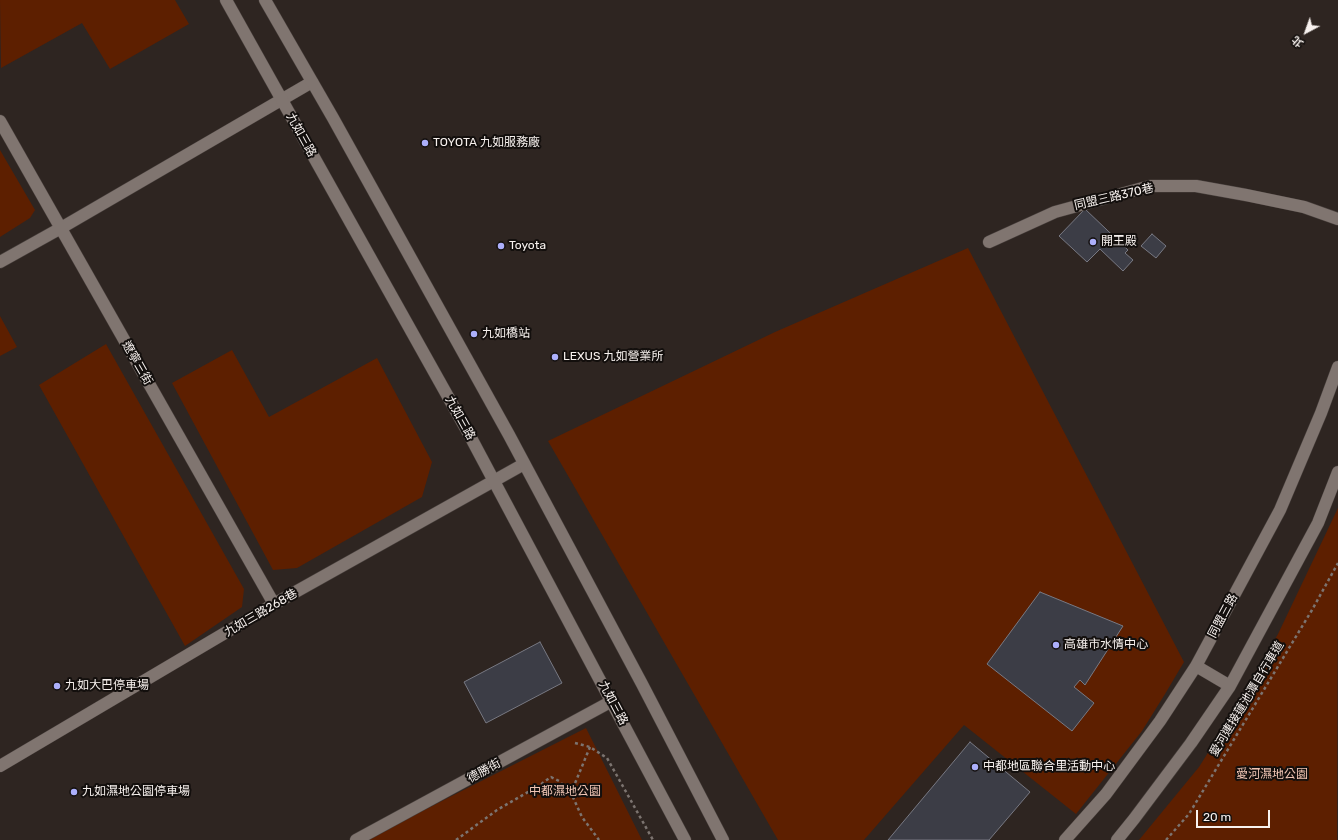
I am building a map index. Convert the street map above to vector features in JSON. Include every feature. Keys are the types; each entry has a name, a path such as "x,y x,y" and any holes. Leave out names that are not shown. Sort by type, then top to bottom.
{"street":[{"name":"九如三路","path":"226,0 470,436 685,840"},
{"path":"265,0 524,464 642,684 723,840"},
{"path":"0,262 312,82"},
{"name":"遼寧三街","path":"0,121 274,604"},
{"name":"同盟三路370巷","path":"989,242 1055,212 1150,186 1196,186 1304,207 1338,219"},
{"name":"同盟三路","path":"1065,840 1106,794 1160,721 1196,666 1280,510 1322,413 1338,367"},
{"name":"九如三路268巷","path":"0,766 274,604 524,464"},
{"path":"1117,840 1192,743 1230,686 1318,523 1338,472"},
{"path":"1196,666 1230,686"},
{"name":"德勝街","path":"356,840 612,701"}],"path":[{"name":"愛河連接蓮池潭自行車道","path":"1166,840 1188,814 1312,610 1338,564"},
{"path":"568,746 575,743 590,747 607,758 653,840"},
{"path":"571,793 590,747"},
{"path":"456,840 497,810 551,777 560,781 571,793 582,817 599,840"}],"green space":[{"path":"0,0 175,0 189,24 110,69 82,23 1,68"},
{"path":"0,150 35,210 30,218 0,237"},
{"path":"968,248 1184,662 1142,731 1076,814 964,725 864,840 778,840 548,441 775,332"},
{"path":"0,316 17,347 0,356"},
{"path":"106,344 244,589 242,607 185,646 39,385"},
{"path":"232,350 269,417 377,358 432,462 422,497 297,568 273,570 172,383"},
{"name":"愛河濕地公園","path":"1338,508 1337,840 1139,840 1199,767 1228,721 1278,634"},
{"name":"中都濕地公園","path":"586,728 642,840 365,840"}],"building":[{"name":"開王殿","path":"1085,209 1128,250 1125,253 1133,260 1123,271 1100,249 1087,262 1059,236"},
{"path":"1152,234 1166,246 1156,258 1141,246"},
{"name":"高雄市水情中心","path":"1040,592 1123,626 1085,685 1080,680 1074,687 1094,703 1072,731 987,664"},
{"path":"540,642 562,683 486,723 464,682"},
{"name":"中都地區聯合里活動中心","path":"970,742 1030,792 989,840 888,840"}],"place":[{"name":"TOYOTA 九如服務廠","path":"425,143"},
{"name":"開王殿","path":"1093,242"},
{"name":"Toyota","path":"501,246"},
{"name":"九如橋站","path":"474,334"},
{"name":"LEXUS 九如營業所","path":"555,357"},
{"name":"高雄市水情中心","path":"1056,645"},
{"name":"九如大巴停車場","path":"57,686"},
{"name":"中都地區聯合里活動中心","path":"975,767"},
{"name":"九如濕地公園停車場","path":"74,792"}]}
